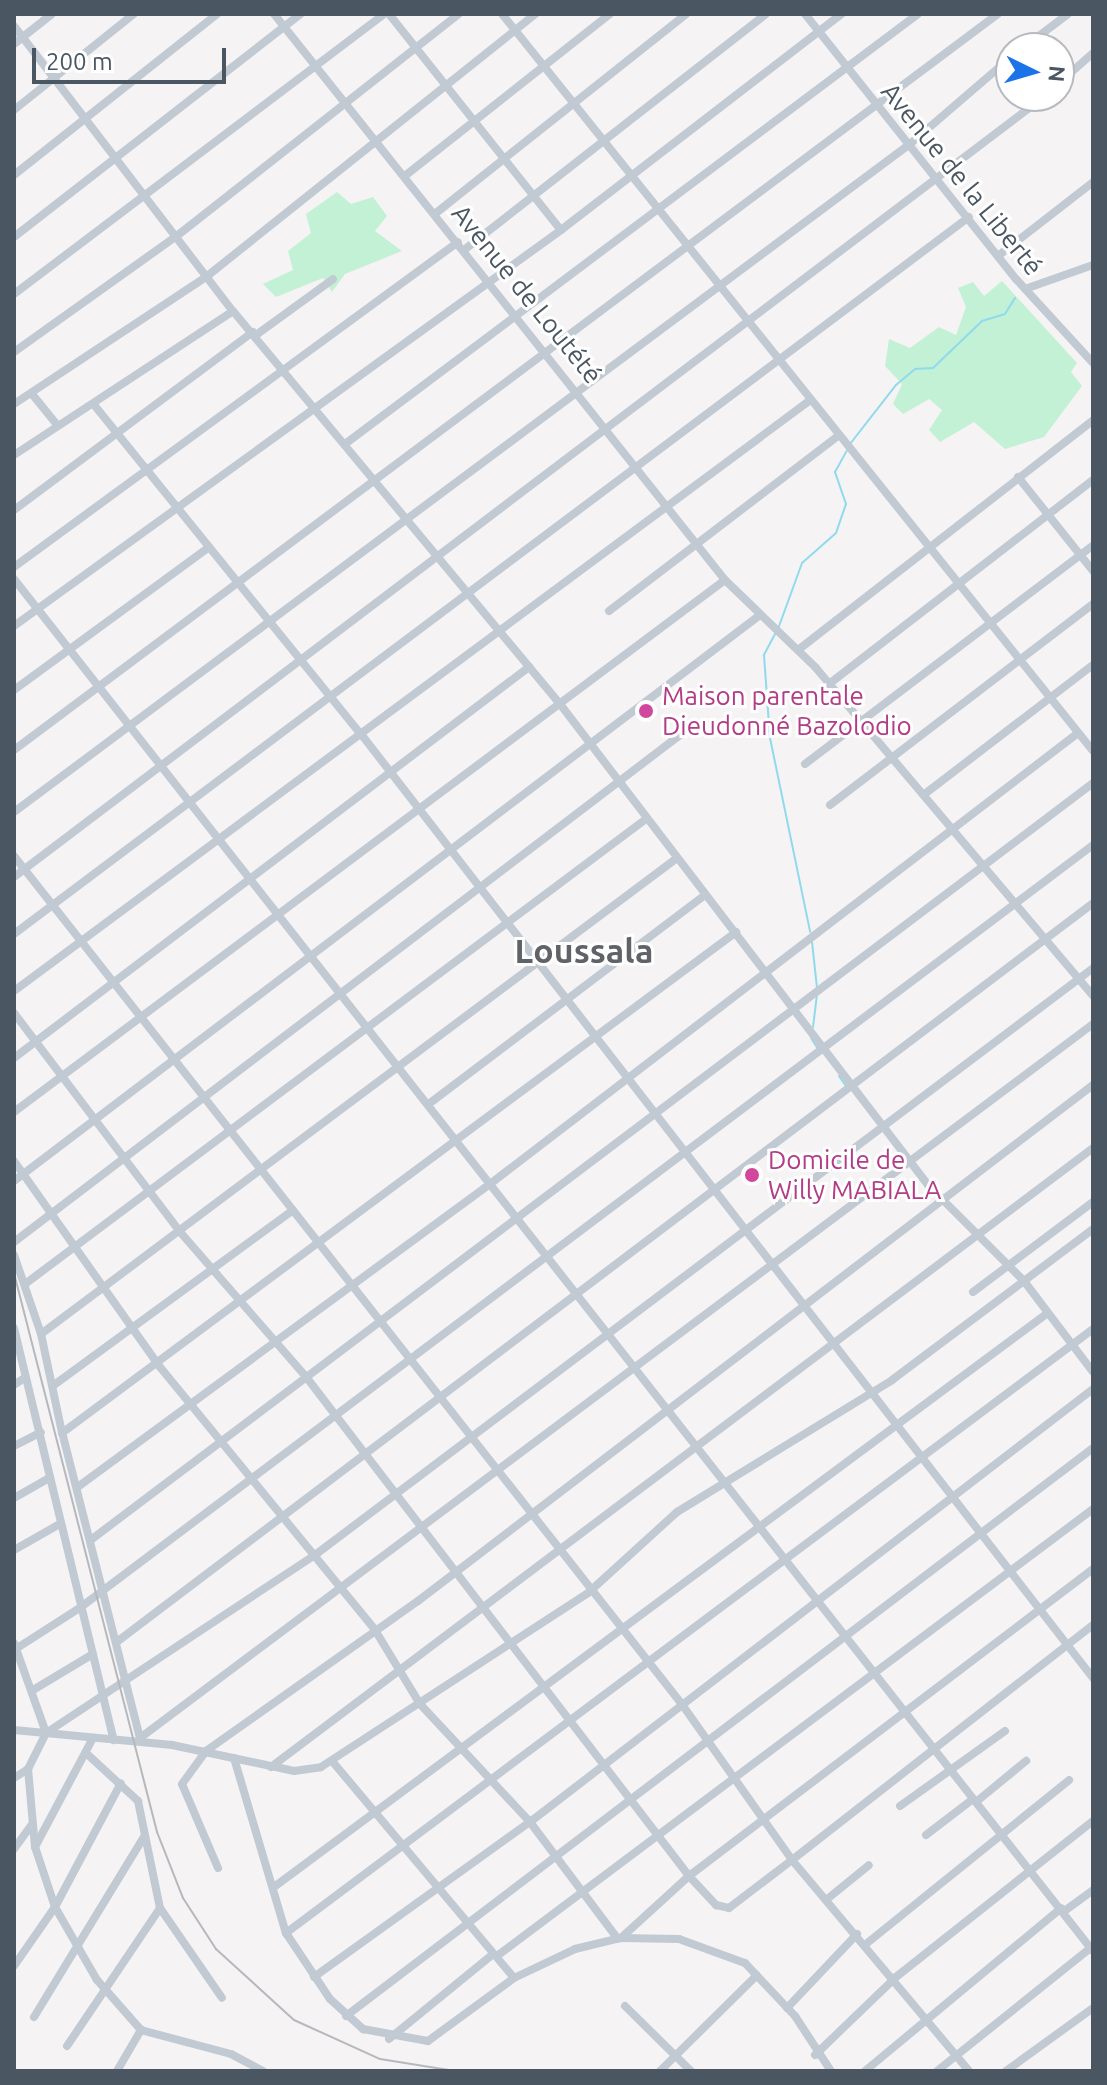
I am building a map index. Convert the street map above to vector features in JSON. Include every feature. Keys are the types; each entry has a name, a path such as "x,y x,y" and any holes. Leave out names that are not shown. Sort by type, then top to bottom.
{"street":[{"path":"14,44 52,14"},
{"path":"14,110 134,14"},
{"path":"14,175 217,14"},
{"name":"Avenue de Loutété","path":"274,14 550,352 725,580 798,650 926,793 984,869 1093,996"},
{"path":"14,237 300,14"},
{"path":"14,294 149,198 386,14 561,230"},
{"path":"14,352 178,235 459,14"},
{"path":"502,14 809,401 932,542 1046,696 1092,748"},
{"path":"14,404 206,277 536,14"},
{"path":"406,175 610,14"},
{"path":"436,213 686,14"},
{"path":"464,250 766,14"},
{"name":"Avenue de la Liberté","path":"805,14 1025,289 1093,363"},
{"path":"14,626 314,404 561,230 841,14"},
{"path":"345,444 521,317 918,14"},
{"path":"14,750 998,14"},
{"path":"1044,32 1068,14"},
{"path":"14,26 178,235 233,311 284,366 560,704 705,895 795,1005 940,1199 1024,1281 1045,1315 1093,1372"},
{"path":"1075,69 1093,53"},
{"path":"14,812 910,144 995,71"},
{"path":"14,877 163,762 440,559 941,181 1025,112"},
{"path":"998,256 1093,182"},
{"path":"14,934 969,217"},
{"path":"14,567 284,366 458,242"},
{"path":"1025,289 1093,265"},
{"path":"14,510 254,333 333,279"},
{"path":"14,455 57,425 95,406 233,311"},
{"path":"32,394 57,425"},
{"path":"14,991 809,401"},
{"path":"95,406 207,549 361,734 595,1038 718,1190 801,1306 868,1394 895,1424 947,1496 1093,1678"},
{"path":"798,650 932,542 1093,420"},
{"path":"609,611 838,436"},
{"path":"1018,477 1093,571"},
{"path":"829,684 1093,480"},
{"path":"805,764 1093,545"},
{"path":"14,690 207,549"},
{"path":"14,579 163,762 367,1027 430,1103 517,1221 845,1639 872,1679 906,1714 1092,1949 937,2071"},
{"path":"14,1112 145,1017 279,912 725,580"},
{"path":"830,805 1093,604"},
{"path":"14,1181 309,952 449,849 587,739 760,615"},
{"path":"926,793 1046,696 1093,665"},
{"path":"14,1058 529,667"},
{"path":"79,1486 195,1404 272,1341 490,1184 1078,733"},
{"path":"14,1242 339,991 680,735"},
{"path":"92,1539 659,1115 795,1005 984,869 1093,783"},
{"path":"25,1284 76,1250 646,819"},
{"path":"46,1733 15,1647 81,1607 103,1585 256,1476 1012,903 1093,845"},
{"path":"14,856 145,1017 588,1593 681,1703 739,1778 792,1860 896,1977 969,2071"},
{"path":"41,1334 181,1233 399,1064 677,858"},
{"path":"430,1103 705,895"},
{"path":"118,1641 855,1087 1093,903"},
{"path":"62,1433 160,1367 736,932"},
{"path":"263,2071 231,2054 141,2030 105,1989 55,1907 35,1847 28,1769 46,1733 125,1680 160,1664 315,1555 1093,968"},
{"path":"14,1013 97,1117 181,1233 240,1305 307,1378 363,1458 395,1494 421,1532 456,1568 509,1647 689,1876 716,1905 729,1908 1093,1625"},
{"path":"141,1740 344,1591 1093,1024"},
{"path":"218,1868 182,1784 206,1751 375,1630 1093,1085"},
{"path":"271,1767 833,1348 977,1233 1093,1148"},
{"path":"14,1161 54,1211 103,1290 160,1367 256,1476 375,1630 420,1704 530,1822 582,1896 619,1938"},
{"path":"973,1292 1093,1202"},
{"path":"54,1385 293,1210"},
{"path":"14,1730 141,1740 304,1772 332,1761 588,1593 677,1512 868,1394 1093,1229"},
{"path":"14,1255 41,1334 62,1433 79,1486 141,1740"},
{"path":"274,1887 457,1747 1045,1315"},
{"path":"14,1328 41,1432 58,1525 105,1694 114,1740"},
{"path":"286,1933 1093,1329"},
{"path":"14,1385 26,1377"},
{"path":"314,1977 530,1822 947,1496 1093,1389"},
{"path":"14,1446 41,1432"},
{"path":"346,2016 711,1742 1093,1448"},
{"path":"14,1498 49,1478"},
{"path":"389,2039 494,1956 661,1838 1093,1509"},
{"path":"14,1550 58,1525"},
{"path":"619,1938 689,1876 1093,1569"},
{"path":"33,1690 93,1654"},
{"path":"900,1806 952,1772 1005,1731"},
{"path":"35,1847 93,1738"},
{"path":"86,1753 138,1801 160,1908 222,1998"},
{"path":"234,1758 286,1933 314,1977 346,2016 389,2039 435,2038 514,1978 575,1949 619,1938 697,1942 731,1952 757,1975 787,2008 815,2055 831,2071"},
{"path":"332,1761 405,1845 464,1925 514,1978"},
{"path":"926,1835 1026,1761"},
{"path":"14,1778 28,1769"},
{"path":"866,1944 1004,1837 1069,1780"},
{"path":"14,1966 55,1907 121,1783"},
{"path":"815,2055 896,1977 1093,1821"},
{"path":"14,1849 31,1826"},
{"path":"34,2017 80,1947 145,1837"},
{"path":"826,1900 869,1865"},
{"path":"865,2071 1062,1910 1093,1890"},
{"path":"67,2046 160,1908"},
{"path":"787,2008 857,1934"},
{"path":"660,2071 757,1975"},
{"path":"625,2006 691,2071"},
{"path":"1006,2071 1093,2008"},
{"path":"117,2071 141,2030"}],"green space":[{"path":"337,192 351,204 373,197 387,216 375,231 402,251 345,274 332,292 323,278 276,297 263,284 293,270 288,251 311,233 306,214"},
{"path":"1002,281 1077,363 1071,372 1082,386 1044,437 1005,449 974,422 940,442 929,430 942,410 929,399 903,414 893,404 902,384 885,366 889,339 910,348 939,327 956,335 966,307 958,288 973,282 984,296"}],"waterway":[{"path":"850,444 896,385 915,369 933,368 982,321 1005,314 1015,298"},
{"path":"778,629 802,563 836,533 846,504 835,472 847,450"},
{"path":"775,634 764,655 770,738 810,932"},
{"path":"812,942 817,988"},
{"path":"813,1027 817,994"},
{"path":"811,1038 818,1049"},
{"path":"839,1076 846,1086"}],"railway":[{"path":"14,1273 157,1832 183,1898 216,1949 294,2020 380,2059 455,2071"}],"place":[{"name":"Maison parentale Dieudonné Bazolodio","path":"646,711"},
{"name":"Domicile de Willy MABIALA","path":"752,1175"}],"district":[{"name":"Loussala","path":"584,951"}]}
